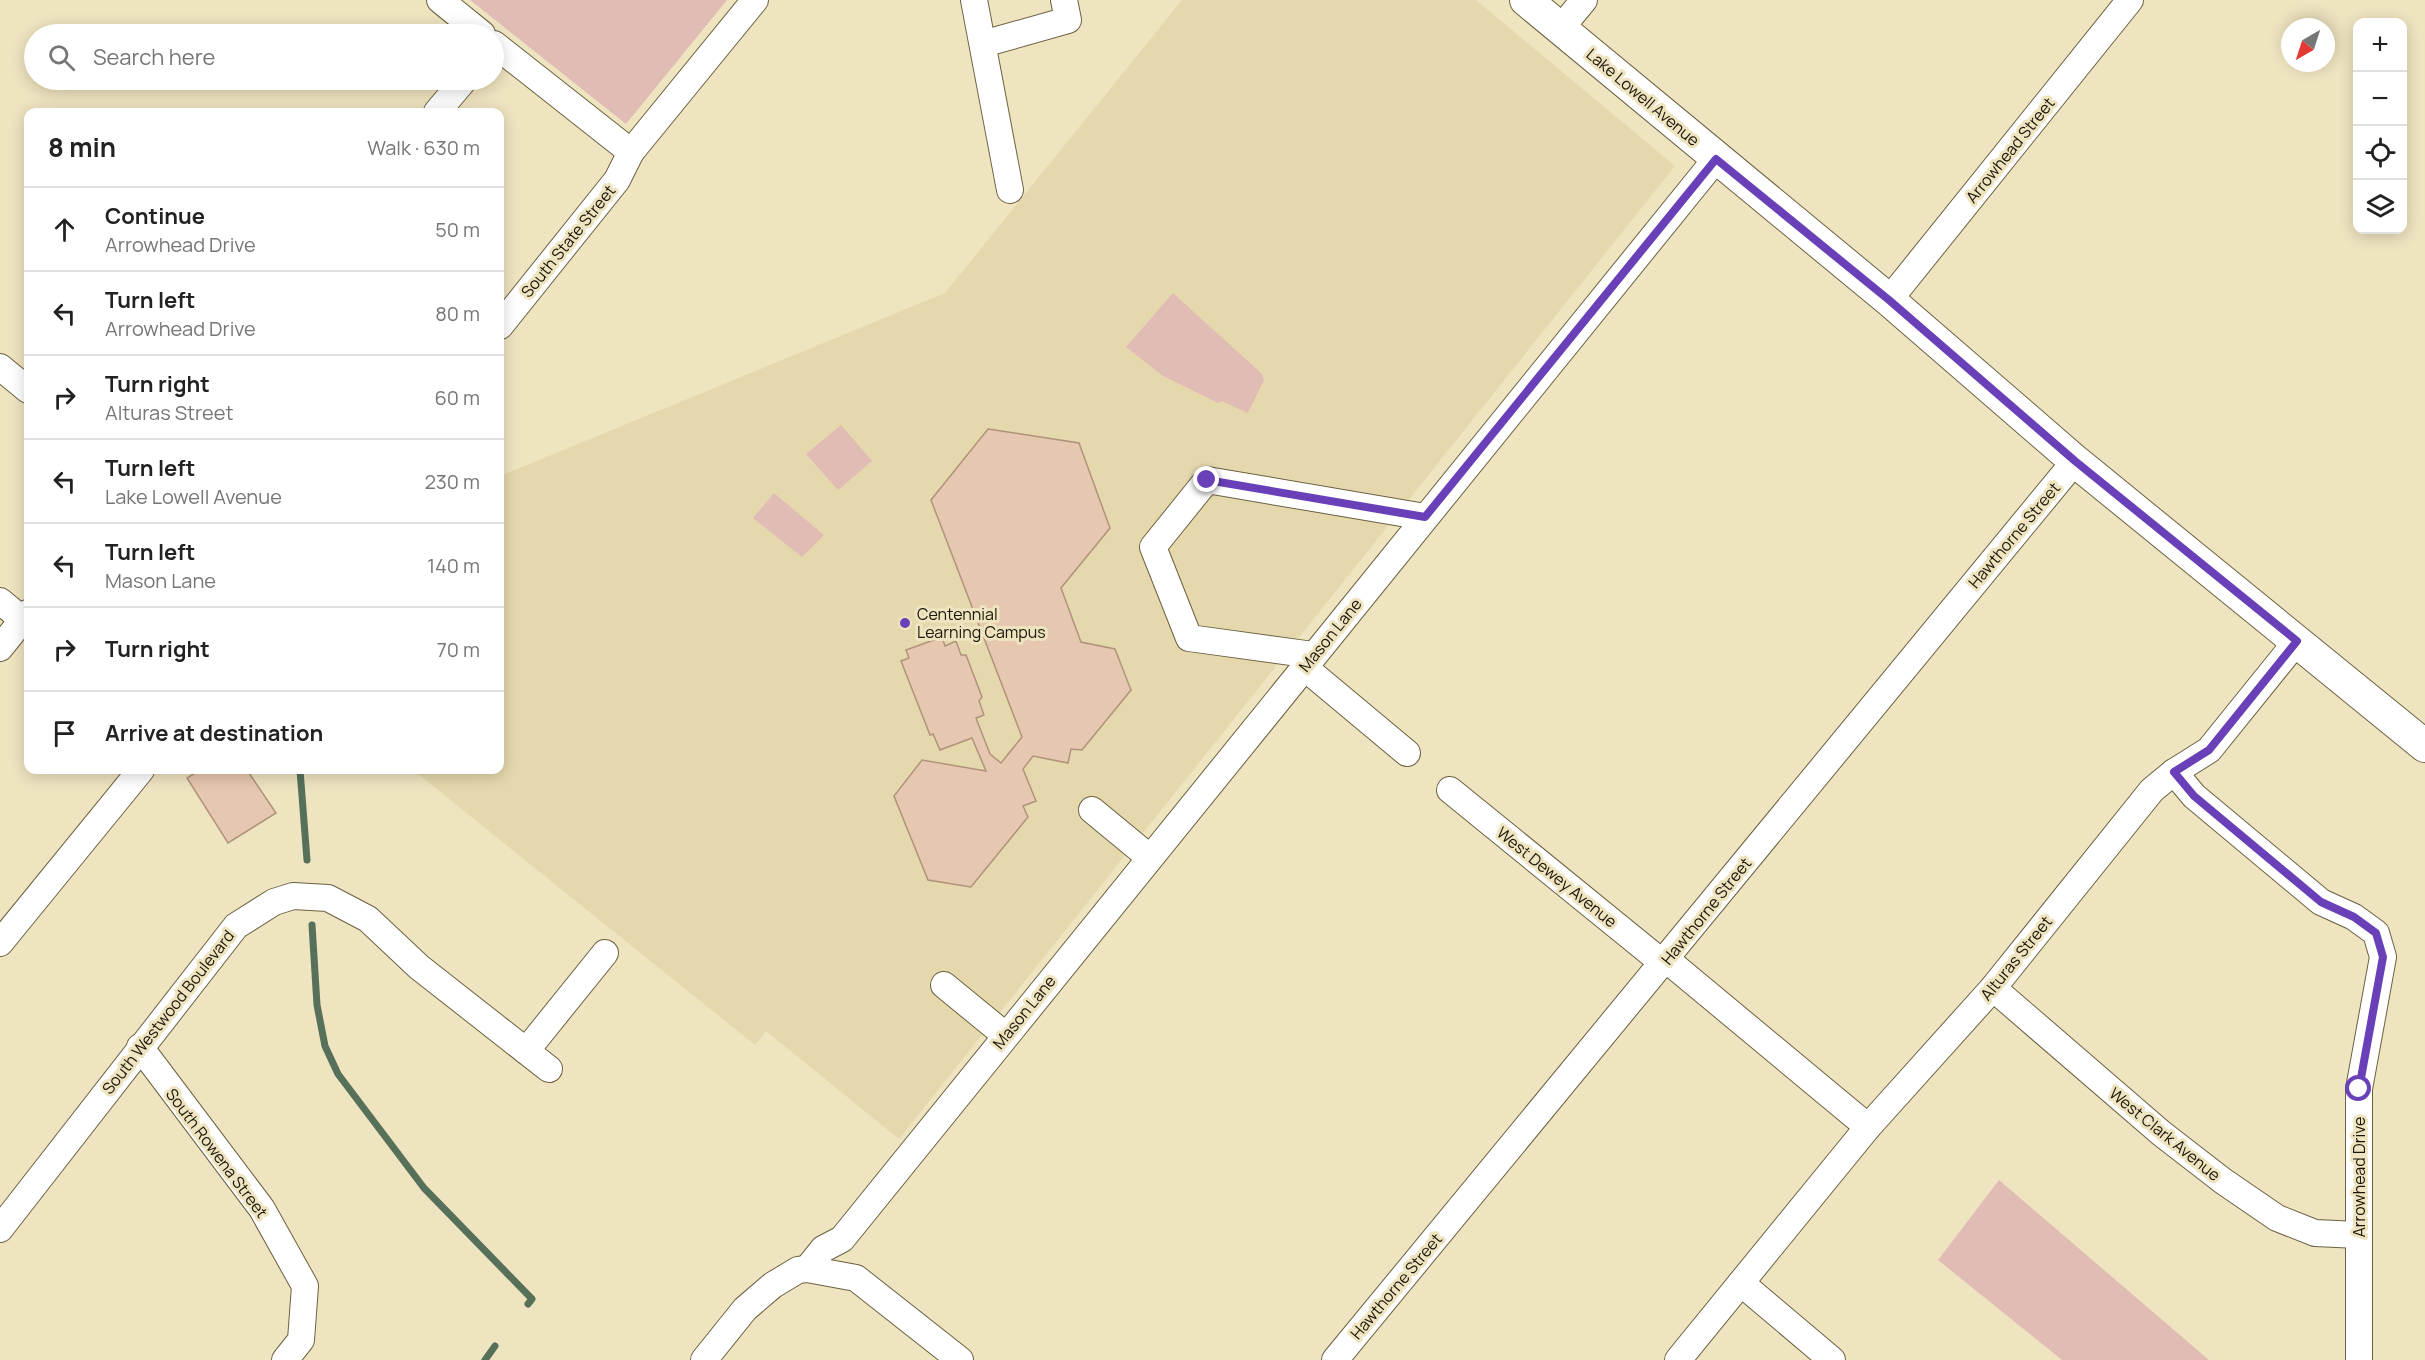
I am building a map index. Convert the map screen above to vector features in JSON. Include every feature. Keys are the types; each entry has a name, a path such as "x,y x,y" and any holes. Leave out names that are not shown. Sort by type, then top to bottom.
{"main road":[{"name":"Lake Lowell Avenue","path":"1526,0 1889,300 2075,461 2425,746"}],"street":[{"path":"440,0 470,24"},
{"name":"South State Street","path":"504,321 617,180 631,152 755,0"},
{"path":"974,0 1010,190"},
{"path":"983,44 1068,20 1064,0"},
{"path":"1561,28 1584,0"},
{"name":"Arrowhead Street","path":"1889,300 2130,0"},
{"path":"504,52 631,152"},
{"path":"440,108 456,90"},
{"name":"Mason Lane","path":"807,1269 823,1249 842,1239 1716,159"},
{"path":"0,367 24,387"},
{"name":"Hawthorne Street","path":"1335,1360 1665,962 1867,712 2075,461"},
{"path":"1407,753 1308,661 1189,638 1153,547 1207,480 1425,517"},
{"path":"0,602 24,615"},
{"path":"0,648 24,618"},
{"name":"Alturas Street","path":"1678,1360 1868,1127 1994,988 2152,790 2174,772 2209,750 2297,641"},
{"name":"Arrowhead Drive","path":"2174,772 2194,796 2321,902 2354,917 2376,933 2383,957 2359,1089 2359,1360"},
{"path":"0,943 138,774"},
{"name":"West Dewey Avenue","path":"1450,790 1868,1127"},
{"path":"1092,810 1149,857"},
{"name":"South Westwood Boulevard","path":"0,1229 236,926 274,902 293,896 328,898 368,920 419,968 549,1069"},
{"path":"526,1051 605,953"},
{"path":"944,985 1005,1035"},
{"name":"West Clark Avenue","path":"1994,988 2161,1133 2277,1218 2315,1233 2359,1235"},
{"name":"South Rowena Street","path":"140,1047 262,1209 304,1286 301,1340 285,1360"},
{"path":"704,1360 745,1309 773,1285 798,1270 807,1269 856,1278 960,1360"},
{"path":"1741,1283 1832,1360"}],"shaded area":[{"path":"470,0 727,0 626,124 504,27 504,24 500,24"},
{"name":"Centennial Learning Campus","path":"1182,0 1476,0 1675,166 899,1139 766,1031 755,1045 418,774 504,774 504,474 945,293"},
{"path":"1173,293 1262,374 1264,380 1248,413 1222,401 1218,403 1163,376 1126,347"},
{"path":"841,425 872,461 838,490 806,454"},
{"path":"774,493 824,535 802,557 753,518"},
{"path":"1999,1180 2209,1360 2062,1360 1938,1260"}],"building":[{"path":"988,429 1079,443 1110,528 1061,588 1081,642 1115,649 1131,690 1082,750 1071,749 1068,763 1033,756 1023,769 1036,801 1023,806 1028,817 971,887 928,880 894,796 922,760 986,771 972,738 940,750 933,734 930,735 901,661 909,658 906,650 942,637 945,646 956,641 961,655 966,655 982,697 979,701 984,715 976,718 990,754 1001,763 1022,737 931,500"},
{"path":"194,774 250,774 276,813 228,843 187,778"}],"waterway":[{"path":"300,774 307,860"},
{"path":"312,925 317,1005 325,1046 338,1074 424,1188 532,1299 528,1304"},
{"path":"485,1360 495,1346"}],"place":[{"name":"Centennial Learning Campus","path":"905,623"}],"route":[{"path":"1207,480 1425,517 1716,159 1889,300 2075,461 2297,641 2209,750 2174,772 2194,796 2321,902 2354,917 2376,933 2383,957 2368,1028 2359,1089"}]}
